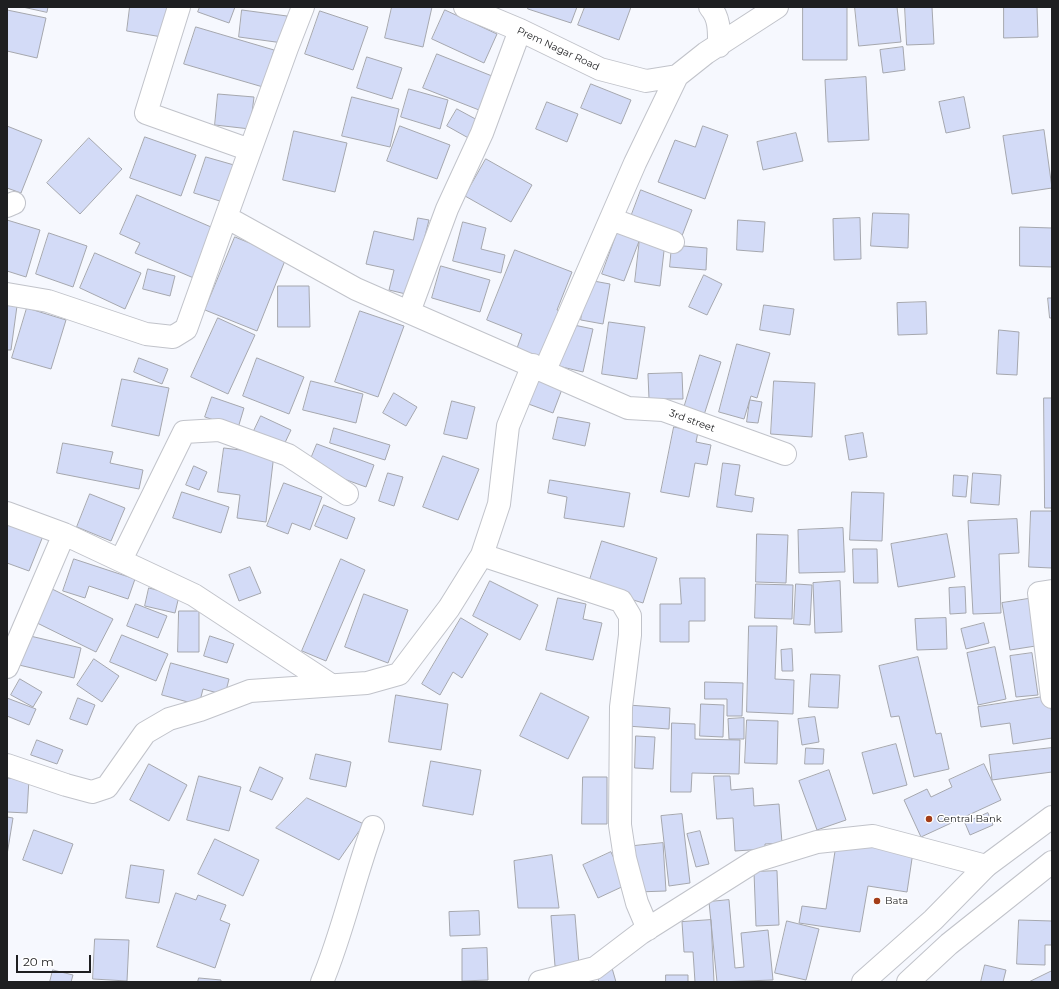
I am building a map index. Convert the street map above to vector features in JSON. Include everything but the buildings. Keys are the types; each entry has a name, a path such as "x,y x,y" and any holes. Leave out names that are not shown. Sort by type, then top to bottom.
{"street":[{"path":"179,7 146,113 250,150"},
{"path":"7,294 48,301 146,334 173,337 186,329 303,7"},
{"name":"Prem Nagar Road","path":"464,7 520,30 600,69 646,81 677,76 706,53 777,7"},
{"path":"710,7 715,13 719,28 719,46"},
{"path":"409,312 447,209 482,133 520,30"},
{"path":"7,765 92,792 107,787 146,734 169,719 200,710 250,691 366,683 400,674 449,608 482,555 499,504 508,426 539,368 611,219 635,163 677,76"},
{"name":"3rd street","path":"226,217 356,289 628,408 663,410 785,454"},
{"path":"611,219 673,242"},
{"path":"121,560 184,432 219,430 288,455 347,494"},
{"path":"7,513 64,534 194,594 331,686"},
{"path":"7,667 64,534"},
{"path":"482,555 621,601 630,616 630,635 621,707 620,825 625,858 637,903 648,929"},
{"path":"1052,591 1039,593 1052,697"},
{"path":"862,982 933,920 986,866 1052,817"},
{"path":"322,982 332,959 360,864 373,827"},
{"path":"540,982 595,968 648,929 755,861 816,842 873,836 986,866"},
{"path":"908,982 949,944 1052,862"}],"place":[{"name":"Central Bank","path":"929,819"},
{"name":"Bata","path":"877,901"}]}
